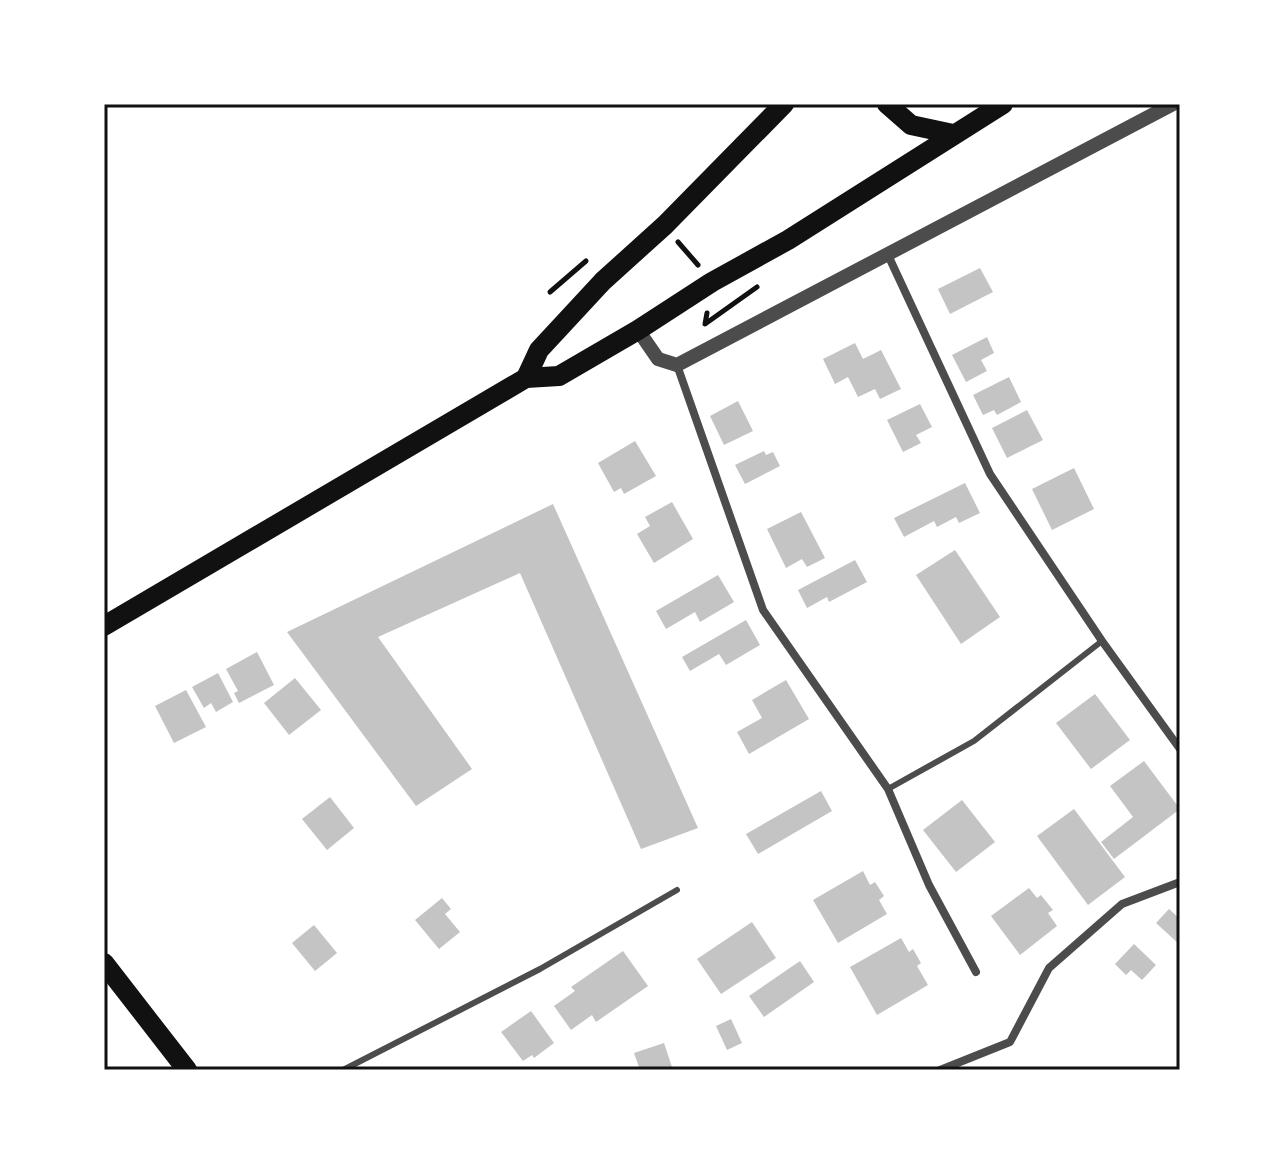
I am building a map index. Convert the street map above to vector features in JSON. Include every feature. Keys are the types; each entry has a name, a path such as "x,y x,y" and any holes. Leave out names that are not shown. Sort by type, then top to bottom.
{"main road":[{"path":"526,378 539,350 603,281 665,225 784,104"},
{"path":"887,104 911,125 953,134"},
{"path":"104,626 526,378 559,376 712,282 788,240 1003,104"},
{"path":"104,963 187,1070"}],"street":[{"path":"638,330 658,359 677,365 1173,104"},
{"path":"888,255 990,474 1102,641 1180,749"},
{"path":"677,365 763,610 888,789 929,885 976,972"},
{"path":"940,1070 1010,1042 1049,968 1122,904 1180,882"}],"lane":[{"path":"888,789 974,741 1102,641"},
{"path":"343,1070 540,969 677,890"}],"path":[{"path":"665,225 712,282 705,324 768,279"},
{"path":"550,292 593,254"}],"building":[{"path":"980,268 993,292 950,314 938,289"},
{"path":"987,337 994,353 981,360 987,371 966,382 952,355"},
{"path":"855,343 863,359 881,350 901,389 880,399 875,389 858,397 848,377 835,384 823,359"},
{"path":"1009,377 1021,402 997,415 994,410 983,415 973,395"},
{"path":"738,401 753,431 724,445 710,416"},
{"path":"920,404 932,427 916,435 921,443 903,452 887,420"},
{"path":"1027,410 1043,440 1007,458 992,428"},
{"path":"635,441 656,476 624,494 621,488 614,492 598,463"},
{"path":"764,451 766,455 773,452 780,466 745,484 735,465"},
{"path":"1074,468 1094,509 1052,530 1032,489"},
{"path":"965,483 980,513 959,523 956,517 937,527 934,521 904,537 894,518"},
{"path":"672,502 693,539 654,563 637,534 650,526 645,517"},
{"path":"553,504 698,828 641,849 520,573 378,637 472,769 416,806 287,632"},
{"path":"801,512 825,558 807,567 802,559 786,568 767,529"},
{"path":"955,550 1000,617 961,644 916,575"},
{"path":"855,560 867,582 829,602 827,597 807,608 798,590"},
{"path":"718,575 734,602 700,622 695,612 666,629 656,611"},
{"path":"746,620 760,645 726,665 719,654 690,671 682,657"},
{"path":"257,652 274,685 239,703 234,693 238,691 226,669"},
{"path":"218,673 233,702 216,712 211,703 204,708 192,687"},
{"path":"295,678 321,710 289,735 264,703"},
{"path":"786,680 809,719 749,754 737,732 762,718 752,700"},
{"path":"186,690 206,727 174,743 155,706"},
{"path":"1095,694 1130,740 1091,769 1056,723"},
{"path":"1144,761 1180,809 1114,859 1101,842 1133,817 1110,786"},
{"path":"821,791 832,811 758,854 746,834"},
{"path":"330,797 354,828 327,850 302,819"},
{"path":"962,800 995,842 956,872 923,830"},
{"path":"1074,809 1125,877 1088,905 1037,836"},
{"path":"863,871 870,885 875,882 884,896 879,900 887,914 838,943 813,900"},
{"path":"1029,888 1037,898 1041,895 1053,910 1048,913 1057,926 1020,955 991,916"},
{"path":"442,898 451,909 445,914 460,932 439,949 415,920"},
{"path":"1169,909 1180,919 1180,945 1156,923"},
{"path":"752,922 776,958 721,994 697,959"},
{"path":"314,925 337,953 315,971 292,943"},
{"path":"901,938 909,952 913,949 921,963 917,966 928,985 877,1015 850,967"},
{"path":"1134,944 1156,965 1142,980 1131,970 1126,975 1115,964"},
{"path":"623,951 648,986 596,1022 592,1015 571,1030 554,1006 575,991 571,987"},
{"path":"800,961 814,982 764,1017 749,996"},
{"path":"531,1011 554,1043 534,1058 532,1055 523,1061 501,1032"},
{"path":"731,1019 742,1043 727,1050 716,1026"},
{"path":"664,1043 673,1070 640,1070 634,1053"}]}
